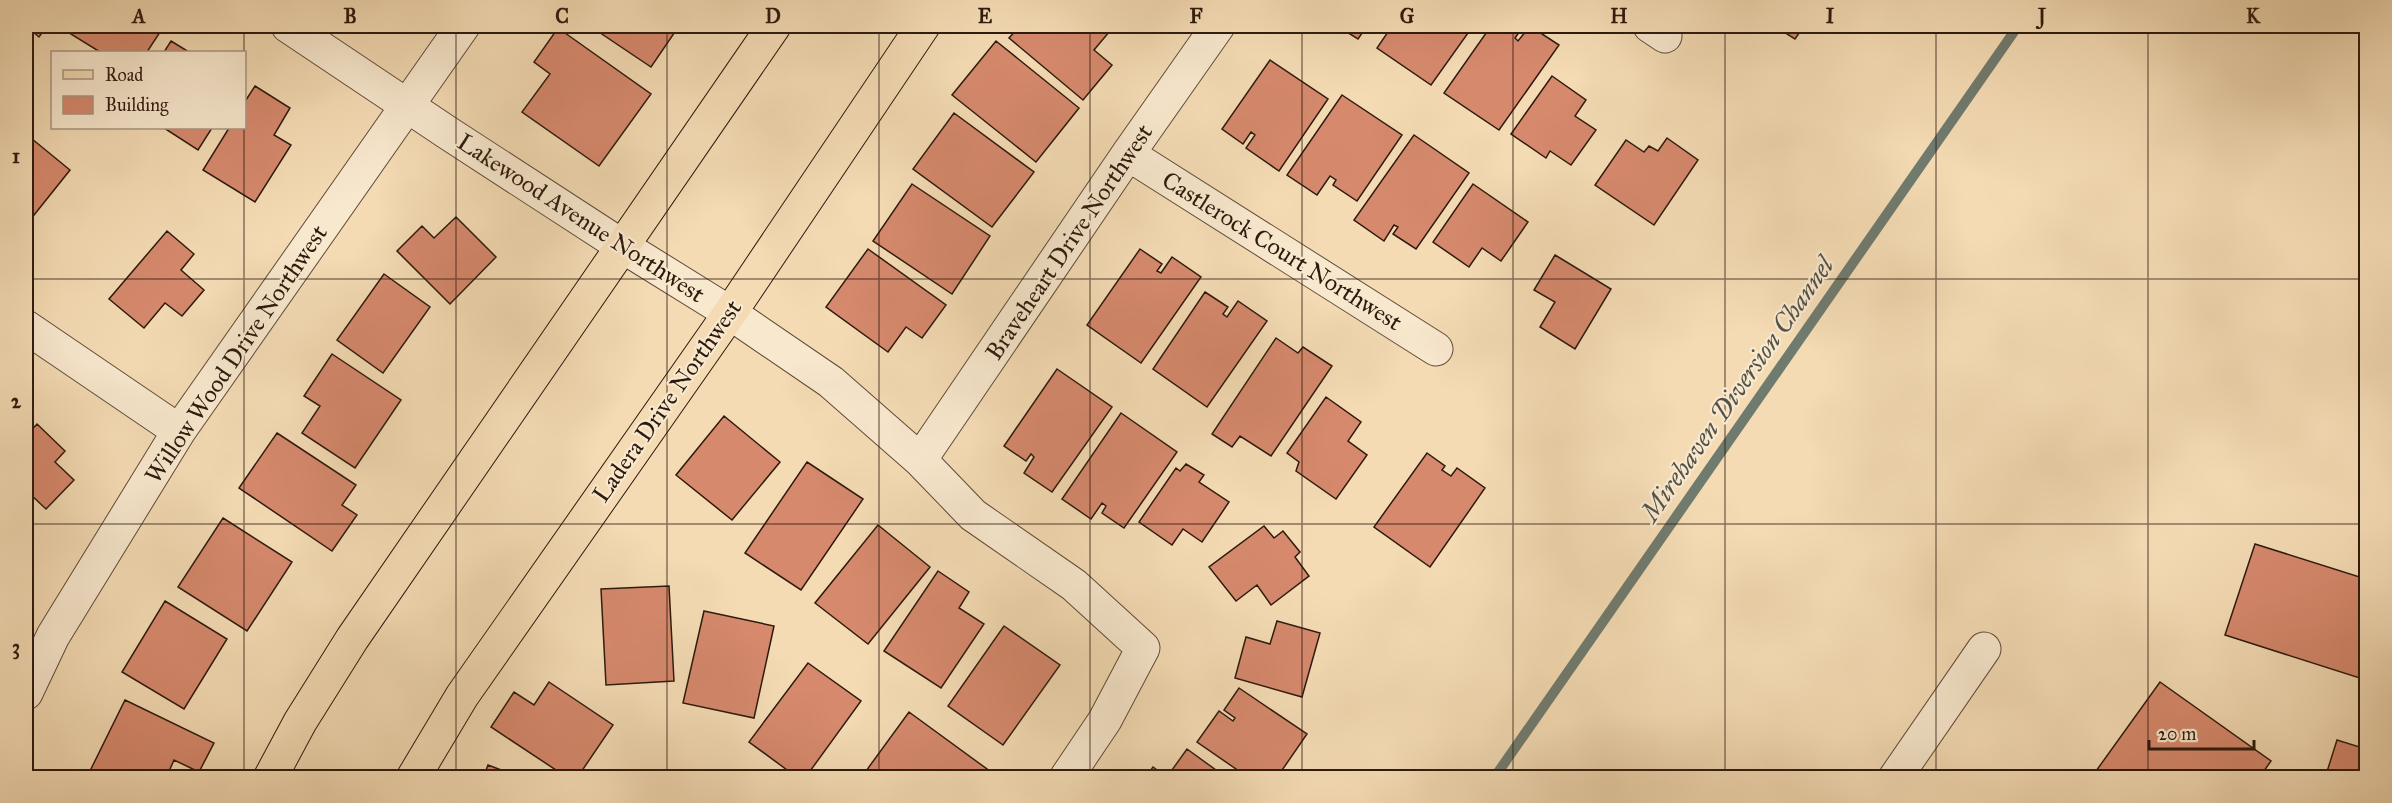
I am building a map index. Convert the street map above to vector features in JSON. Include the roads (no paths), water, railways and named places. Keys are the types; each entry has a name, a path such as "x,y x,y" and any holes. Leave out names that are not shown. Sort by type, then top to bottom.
{"main road":[{"path":"270,777 300,722 352,639 774,26"},
{"name":"Ladera Drive Northwest","path":"412,777 462,696 730,313 923,26"}],"street":[{"name":"Lakewood Avenue Northwest","path":"288,26 622,246 730,313 831,382 920,460 974,515 1074,585 1143,648 1106,720 1066,777"},
{"name":"Willow Wood Drive Northwest","path":"26,693 53,636 179,431 463,26"},
{"name":"Braveheart Drive Northwest","path":"920,460 1218,26"},
{"name":"Castlerock Court Northwest","path":"1128,154 1436,349"},
{"path":"26,327 179,431"},
{"path":"1899,776 1984,649"}],"waterway":[{"name":"Mirehaven Diversion Channel","path":"1494,778 2018,26"}]}
